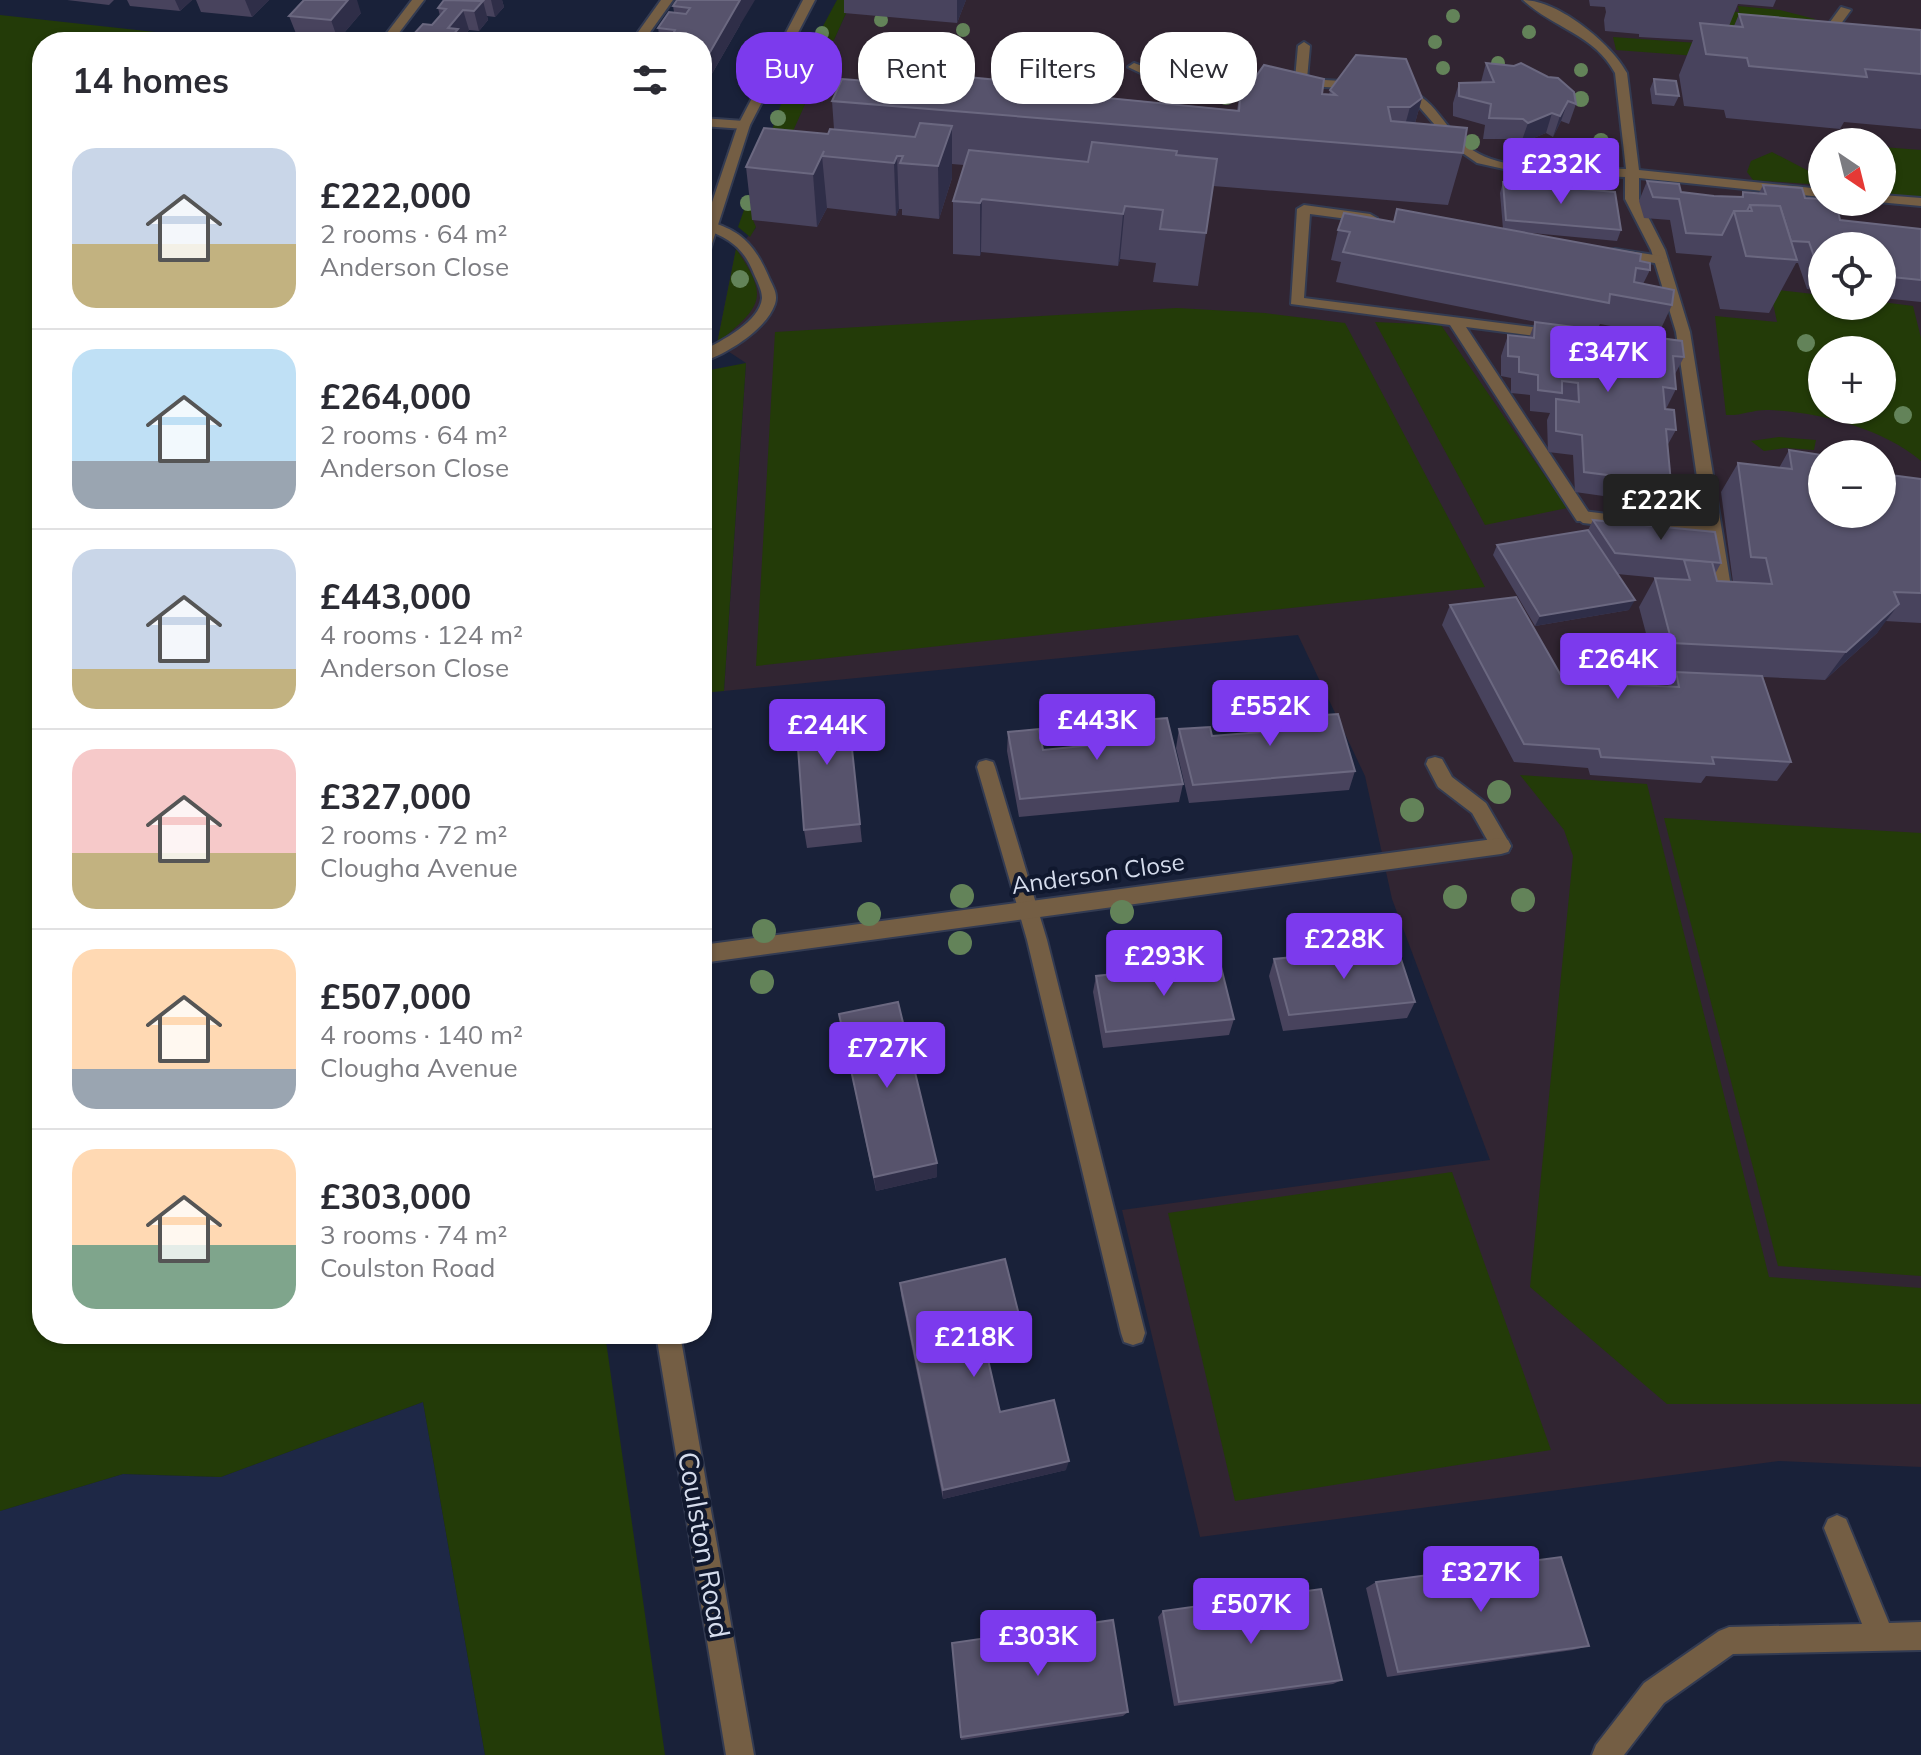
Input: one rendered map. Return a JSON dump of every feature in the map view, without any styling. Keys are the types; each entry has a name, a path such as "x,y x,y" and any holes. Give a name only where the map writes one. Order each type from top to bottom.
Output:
{"street":[{"path":"394,32 418,0"},
{"path":"644,32 667,0"},
{"path":"712,220 744,125 809,0"},
{"path":"1529,0 1598,41 1615,59 1621,73 1633,173 1630,186 1632,199 1661,260 1721,581"},
{"path":"1813,52 1845,10"},
{"path":"1301,81 1304,46"},
{"path":"1134,67 1151,74 1301,81 1413,93 1424,101 1468,153 1512,167 1633,173 1808,192"},
{"path":"712,123 744,125"},
{"path":"1896,200 1921,202"},
{"path":"1382,220 1304,209 1296,301 1578,337"},
{"path":"712,227 737,237 753,251 770,296 765,312 737,337 712,351"},
{"path":"1599,251 1661,260"},
{"path":"1455,321 1583,517 1713,533"},
{"name":"Anderson Close","path":"712,953 1501,846 1479,808 1445,782 1435,764"},
{"path":"986,767 1028,910 1133,1333"},
{"name":"Coulston Road","path":"670,1344 740,1755"},
{"path":"1837,1528 1881,1637"},
{"path":"1606,1755 1654,1693 1729,1641 1921,1636"}],"shaded area":[{"path":"852,0 1921,0 1921,1467 1779,1461 1200,1537 1122,1210 1490,1160 1392,899 1365,776 1298,635 724,691 746,363 717,344 736,249 756,228 752,220 805,104 842,104 842,32 837,32"},
{"path":"1569,636 1597,643 1631,666 1614,673 1591,669 1571,652"},
{"path":"423,1402 485,1755 0,1755 0,1511 123,1474 221,1477"}],"green space":[{"path":"837,0 852,0 838,32 820,32"},
{"path":"1738,6 1780,10 1815,19 1778,62 1616,50 1613,37 1725,45 1719,11 1739,12"},
{"path":"0,15 155,32 32,32 32,1344 606,1344 665,1755 485,1755 423,1402 221,1477 123,1474 0,1511"},
{"path":"781,104 805,104 753,220 756,227 750,237 738,227"},
{"path":"1896,148 1921,150 1921,199 1896,195"},
{"path":"1772,152 1808,171 1808,184 1753,180 1747,172 1751,161"},
{"path":"736,249 754,280 756,302 743,321 717,344"},
{"path":"1770,289 1808,293 1808,320 1896,320 1896,304 1913,306 1921,338 1921,461 1896,444 1896,440 1849,424 1896,424 1896,336 1808,336 1808,414 1758,410 1726,415 1715,316 1777,322"},
{"path":"1177,308 1265,313 1345,323 1485,587 756,666 775,332"},
{"path":"1375,322 1441,325 1567,508 1485,525"},
{"path":"746,363 724,691 712,692 712,370"},
{"path":"1779,437 1816,440 1808,440 1808,450 1764,451 1751,441"},
{"path":"1520,775 1647,784 1769,1277 1921,1288 1921,1404 1667,1404 1530,1287 1573,856 1564,830"},
{"path":"1664,818 1921,833 1921,1276 1778,1266"},
{"path":"1452,1172 1551,1450 1235,1501 1168,1213"}],"building":[{"path":"304,0 348,0 331,20 289,16"},
{"path":"444,0 483,1 474,11 463,10 448,28 458,29 456,32 416,32 423,24 432,25 446,9 438,8"},
{"path":"677,0 740,0 712,49 712,32 674,32 658,28 669,12 686,14 690,8 673,6"},
{"path":"1739,14 1921,30 1921,74 1865,69 1867,77 1749,66 1747,58 1706,54 1700,23 1743,27"},
{"path":"1356,55 1406,59 1422,98 1410,107 1388,107 1391,121 1467,128 1463,153 868,104 975,104 975,78 991,79 991,104 1124,104 1124,100 1140,101 1140,104 1239,111 1240,104 1257,104 1257,75 1264,65 1324,79 1322,94 1336,95 1330,90"},
{"path":"1486,63 1514,66 1521,63 1548,77 1558,78 1574,92 1576,104 1568,101 1560,116 1552,113 1528,123 1523,119 1489,118 1491,104 1459,96 1459,83 1494,82"},
{"path":"842,79 858,80 858,103 842,102"},
{"path":"1654,79 1676,81 1679,96 1656,94"},
{"path":"920,123 952,126 938,166 900,163 903,156 897,156 894,163 822,156 824,151 813,174 746,167 764,128 828,134 830,129 915,137"},
{"path":"1092,142 1177,151 1176,155 1217,159 1206,233 1160,229 1163,210 1125,206 1123,214 982,199 980,203 953,201 969,150 1088,162"},
{"path":"1647,181 1679,184 1681,192 1714,196 1743,197 1743,192 1766,194 1763,185 1802,188 1805,198 1808,198 1808,216 1839,216 1840,220 1921,229 1921,280 1896,277 1896,232 1808,232 1808,242 1791,241 1780,206 1750,205 1747,211 1734,211 1722,235 1686,233 1679,199 1653,197"},
{"path":"1503,182 1615,192 1621,230 1506,220"},
{"path":"1750,205 1780,206 1797,260 1746,256 1734,211 1752,211"},
{"path":"1397,209 1641,254 1640,261 1650,263 1650,270 1636,268 1634,282 1674,290 1672,305 1610,294 1609,303 1343,252 1350,232 1338,230 1344,213 1394,222"},
{"path":"1535,322 1682,341 1684,357 1673,356 1676,389 1663,387 1665,409 1674,410 1676,430 1666,429 1671,483 1584,472 1582,435 1556,431 1556,399 1579,402 1578,383 1562,381 1562,393 1538,390 1538,375 1519,372 1519,357 1508,356 1508,335 1534,338"},
{"path":"1789,450 1808,453 1808,528 1896,528 1896,476 1921,479 1921,593 1894,592 1899,604 1846,652 1672,643 1655,578 1690,580 1684,560 1712,562 1717,581 1772,584 1766,558 1751,557 1738,463 1792,469"},
{"path":"1593,520 1715,532 1721,563 1615,553"},
{"path":"1588,530 1635,600 1540,616 1497,545"},
{"path":"1516,597 1563,679 1679,687 1676,672 1762,676 1791,762 1712,757 1714,764 1601,757 1599,749 1524,744 1450,605"},
{"path":"1303,700 1308,716 1338,714 1355,771 1193,785 1179,729 1210,727 1212,736 1261,732 1258,717 1276,715 1272,702"},
{"path":"847,702 860,824 804,830 795,707"},
{"path":"1167,718 1183,784 1020,799 1008,732 1039,729 1043,750 1122,743 1118,722"},
{"path":"1397,947 1415,1002 1289,1015 1274,959"},
{"path":"1220,963 1234,1019 1106,1032 1096,976"},
{"path":"898,1002 937,1163 874,1177 839,1014"},
{"path":"1005,1259 1020,1319 981,1329 1000,1412 1054,1400 1069,1461 943,1490 900,1283"},
{"path":"1561,1557 1589,1646 1398,1672 1376,1582"},
{"path":"1321,1589 1342,1680 1179,1702 1163,1611"},
{"path":"1113,1620 1128,1712 961,1737 952,1643"}]}
